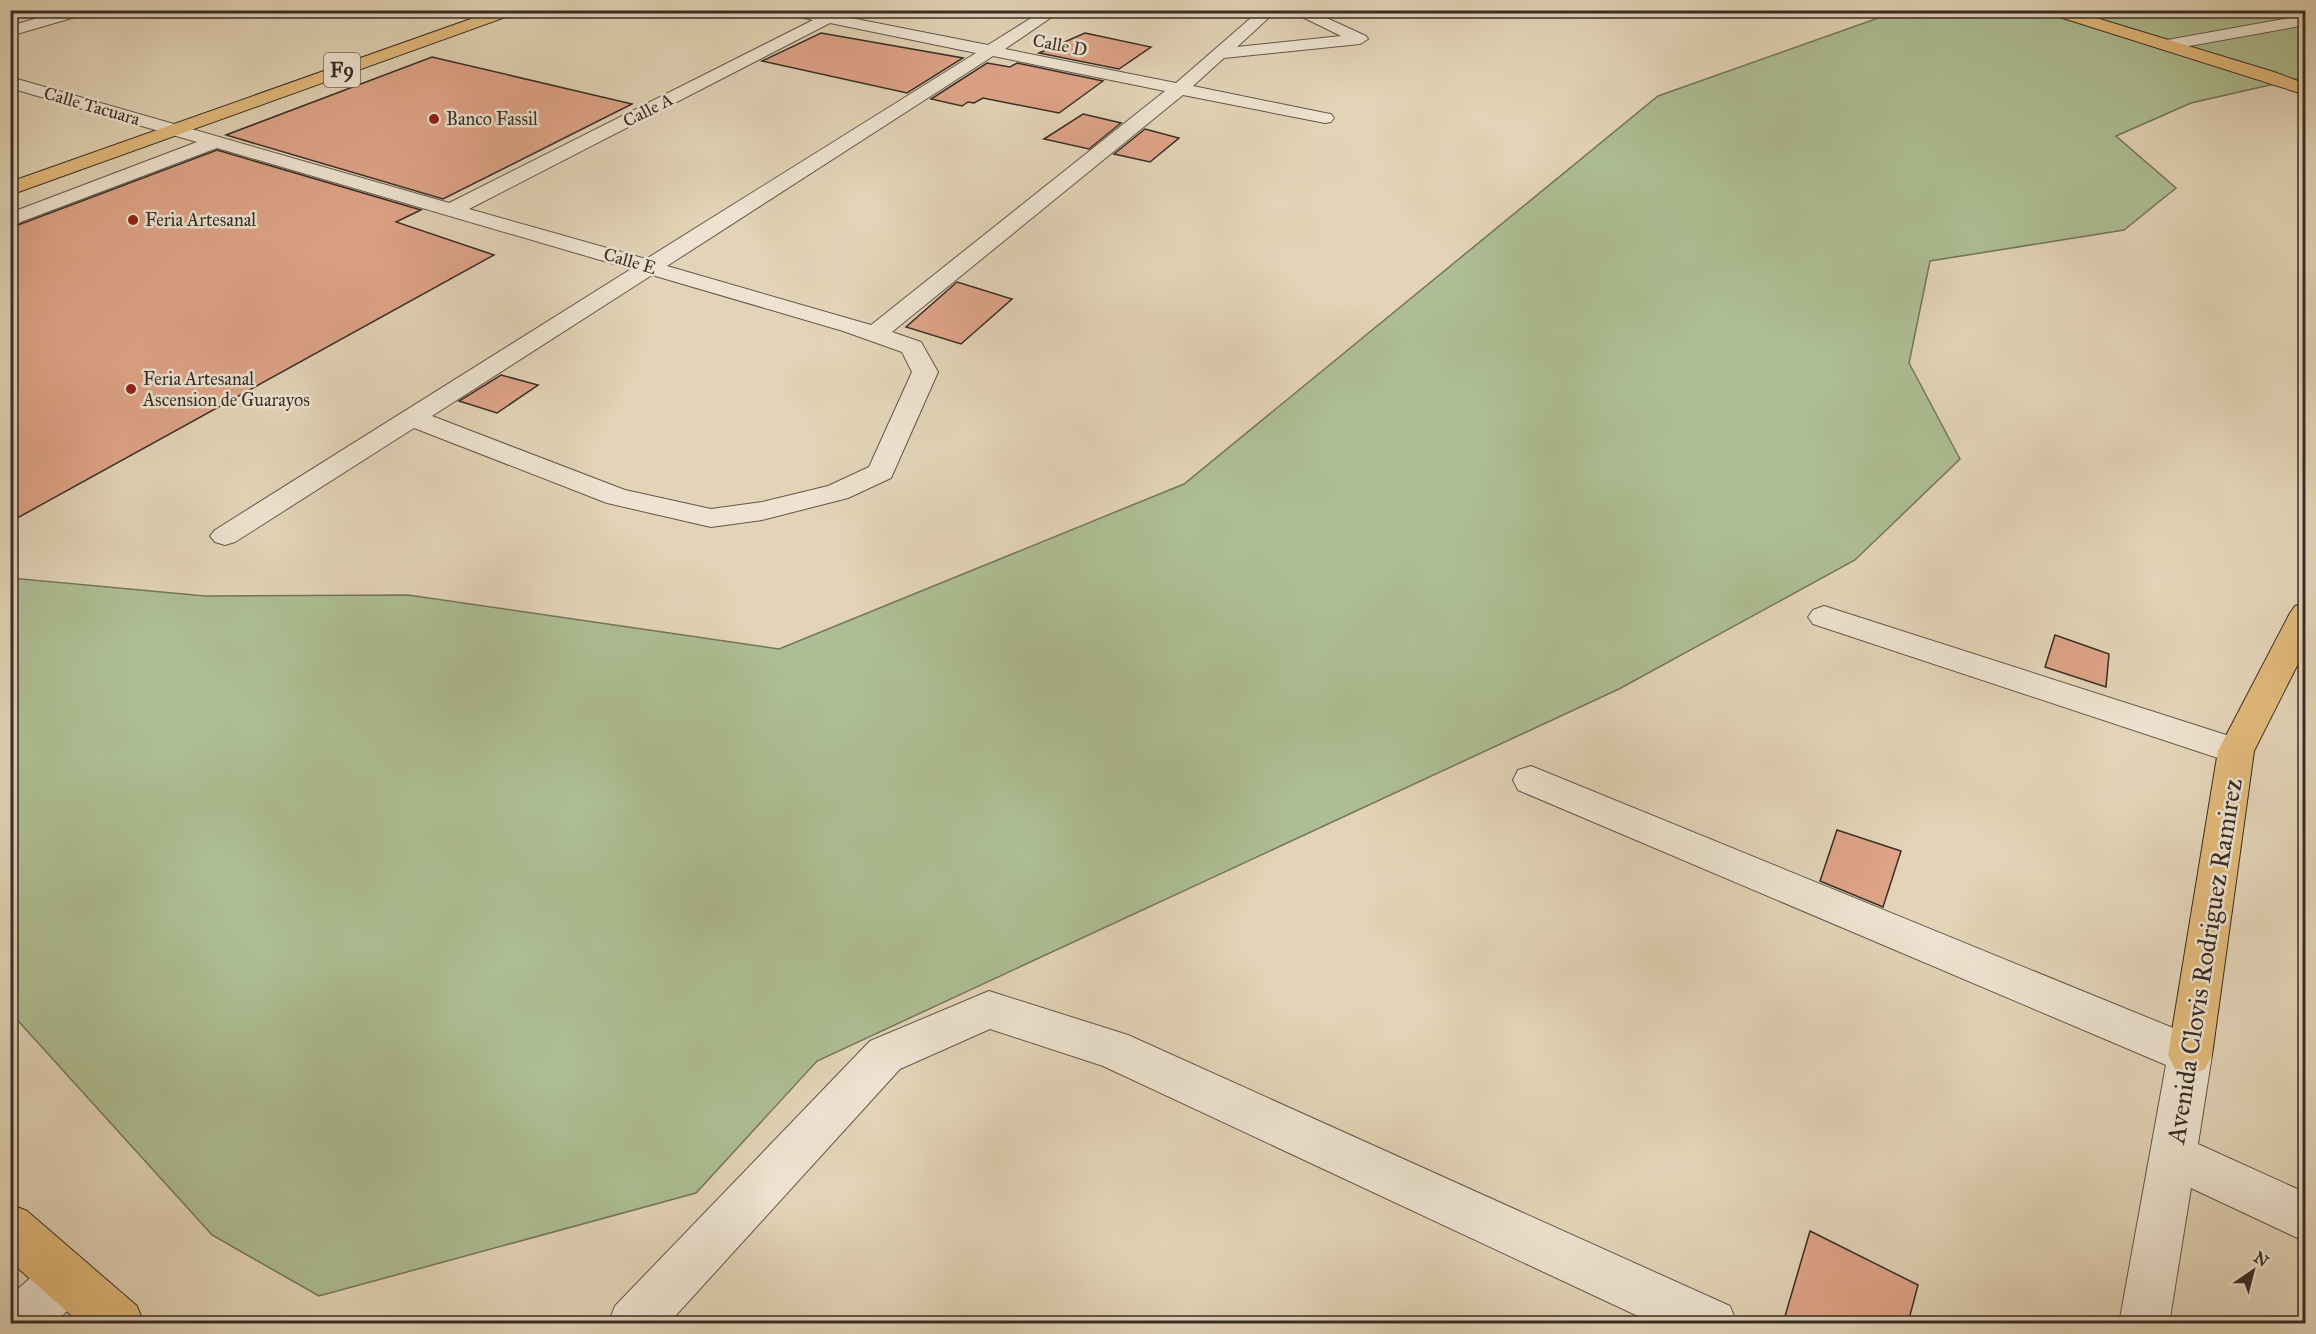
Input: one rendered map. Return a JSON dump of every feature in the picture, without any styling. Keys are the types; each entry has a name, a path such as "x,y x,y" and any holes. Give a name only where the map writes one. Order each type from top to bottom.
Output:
{"main road":[{"name":"F9","path":"10,189 512,10"},
{"path":"2052,10 2306,90"},
{"name":"Avenida Clovis Rodriguez Ramirez","path":"2190,1055 2236,750 2304,624"},
{"path":"10,1228 65,1279 118,1323"}],"street":[{"path":"10,31 84,10"},
{"name":"Calle D","path":"788,10 835,14 989,51 1325,118"},
{"path":"225,536 1055,10"},
{"path":"875,334 1180,88 1270,10"},
{"path":"1219,54 1360,39 1295,10"},
{"name":"Calle A","path":"453,209 835,14"},
{"path":"2167,45 2306,20"},
{"name":"Calle Tacuara","path":"10,82 214,142"},
{"path":"10,220 214,142"},
{"name":"Calle E","path":"214,142 650,266 875,334 912,347 925,372 881,472 838,492 762,511 711,518 616,497 412,418"},
{"path":"1824,617 2236,750"},
{"path":"1531,780 2190,1055"},
{"path":"633,1323 885,1054 989,1010 1113,1049 1712,1323"},
{"name":"Avenida Clovis Rodriguez Ramirez","path":"2144,1323 2190,1055"},
{"path":"2174,1157 2306,1218"},
{"path":"17,1323 65,1279"}],"green space":[{"path":"1898,11 2305,11 2305,77 2191,103 2116,136 2176,188 2124,230 1930,261 1909,363 1960,459 1855,560 1619,689 817,1061 696,1193 319,1296 212,1235 11,1013 11,578 205,596 408,595 779,649 1184,484 1658,96"}],"building":[{"path":"821,33 963,58 907,93 762,61"},
{"path":"1085,33 1151,47 1119,69 1039,53"},
{"name":"Banco Fassil","path":"432,57 632,104 443,199 226,135"},
{"path":"987,63 1010,67 1017,63 1103,81 1059,113 983,98 962,106 931,99"},
{"path":"1083,114 1121,123 1089,149 1044,139"},
{"path":"1145,129 1179,138 1150,162 1114,154"},
{"name":"Feria Artesanal Ascension de Guarayos","path":"217,150 421,210 396,222 494,255 10,522 10,228"},
{"path":"957,282 1012,299 961,344 906,327"},
{"path":"501,375 538,385 497,413 459,401"},
{"path":"2055,635 2109,654 2106,687 2045,667"},
{"path":"1837,830 1901,851 1883,907 1820,881"},
{"path":"1810,1231 1918,1285 1908,1323 1783,1323"}],"place":[{"name":"Banco Fassil","path":"434,119"},
{"name":"Feria Artesanal","path":"133,220"},
{"name":"Feria Artesanal Ascension de Guarayos","path":"131,389"}]}
